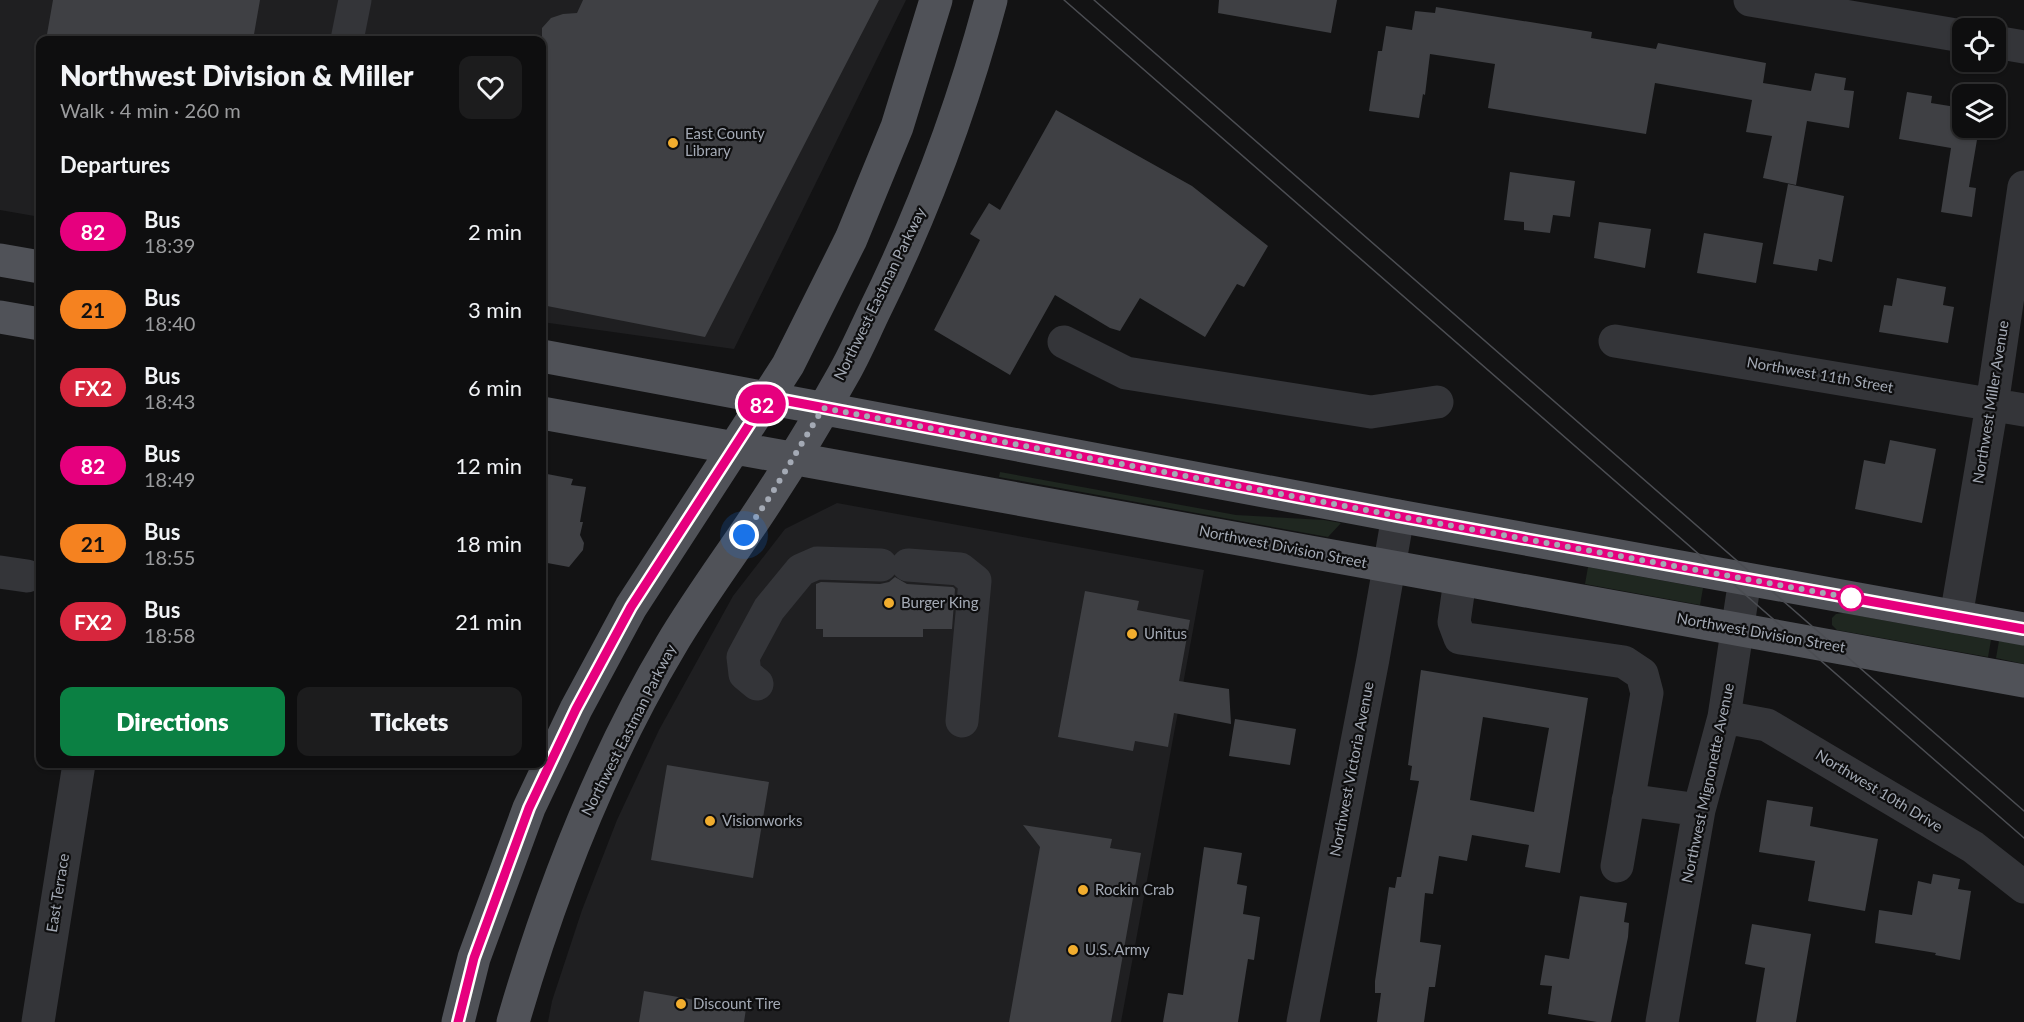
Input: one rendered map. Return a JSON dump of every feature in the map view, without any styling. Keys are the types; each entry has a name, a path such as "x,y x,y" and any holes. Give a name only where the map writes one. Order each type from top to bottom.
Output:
{"main road":[{"path":"458,1022 474,958 529,808 572,719 631,607 790,360 855,230 897,128 936,0"},
{"name":"Northwest Eastman Parkway","path":"513,1022 546,915 574,840 627,726 670,646 767,501 823,408 859,344 898,262 949,139 991,0"},
{"path":"0,260 36,266"},
{"path":"0,317 36,323"},
{"path":"546,357 1398,516 2024,628"},
{"name":"Northwest Division Street","path":"546,414 2024,681"}],"street":[{"path":"348,36 355,0"},
{"path":"1750,0 1952,34"},
{"path":"2006,44 2024,47"},
{"name":"Northwest Miller Avenue","path":"1956,617 1992,405 2024,187"},
{"name":"Northwest 11th Street","path":"1615,341 2024,410"},
{"path":"1064,342 1126,373 1149,377 1371,412 1437,402"},
{"name":"Northwest Victoria Avenue","path":"1303,1022 1398,516"},
{"path":"757,684 744,674 743,657 769,609 801,570 817,563 960,569 975,581 962,721"},
{"name":"Northwest Mignonette Avenue","path":"1662,1022 1699,810 1724,717 1745,579"},
{"path":"1460,580 1454,622 1460,638 1624,663 1642,674 1647,693 1617,866"},
{"name":"Northwest 10th Drive","path":"1724,717 1767,725 1973,847 2024,887"},
{"name":"East Terrace","path":"38,1022 78,768"},
{"path":"1628,800 1699,810"}],"shaded area":[{"name":"East County Library","path":"0,0 906,0 734,349 546,323 546,36 36,36 36,216 0,210"},
{"path":"1000,472 1236,515 1341,523 1328,537 999,477"},
{"path":"837,503 1204,570 1121,1022 548,1022 552,1001 582,910 617,820 659,730 733,596 785,529"},
{"path":"1588,567 1703,588 1700,605 1585,584"},
{"path":"1844,613 1991,640 1988,657 1837,630 1832,625 1832,618 1836,614"},
{"path":"1999,641 2024,645 2024,664 1996,658"}],"building":[{"path":"53,0 260,0 254,36 47,36"},
{"name":"East County Library","path":"583,0 879,0 705,337 546,306 546,36 542,36 542,28 551,18 577,13"},
{"path":"1219,0 1337,0 1331,33 1218,13"},
{"path":"1436,7 1592,32 1591,38 1656,49 1658,43 1766,63 1763,83 1811,91 1815,73 1846,78 1844,90 1854,91 1849,128 1807,121 1796,185 1763,178 1772,136 1746,132 1752,100 1655,83 1646,134 1488,108 1495,64 1430,54 1425,95 1423,94 1419,118 1369,111 1378,51 1382,51 1386,26 1412,30 1415,11 1435,13"},
{"path":"1907,92 1932,96 1931,103 1952,106 1952,138 1977,138 1969,187 1976,188 1972,217 1941,212 1951,148 1899,139"},
{"path":"1056,110 1192,186 1268,246 1244,287 1237,284 1205,337 1140,298 1120,331 1110,328 1055,295 1010,375 934,330 980,240 970,234 989,203 1000,210"},
{"path":"1510,172 1575,181 1570,217 1553,215 1550,233 1524,230 1524,222 1504,220"},
{"path":"1788,184 1844,196 1832,262 1819,259 1817,271 1773,264"},
{"path":"1599,222 1651,229 1645,268 1594,258"},
{"path":"1704,233 1763,243 1756,283 1697,273"},
{"path":"1897,278 1946,287 1943,305 1954,307 1948,343 1879,332 1884,305 1892,306"},
{"path":"1890,440 1936,449 1922,523 1855,509 1864,460 1885,464"},
{"path":"546,474 573,479 571,485 586,487 580,522 583,522 580,535 584,543 583,550 569,567 546,563"},
{"name":"Burger King","path":"895,577 907,584 953,587 955,589 952,629 923,629 923,637 823,637 823,629 816,629 816,584 821,582 880,584 889,582"},
{"path":"1085,591 1139,601 1137,610 1190,620 1179,681 1229,689 1231,724 1174,713 1168,747 1135,741 1133,751 1058,737"},
{"path":"1421,670 1588,698 1560,873 1525,867 1529,845 1472,835 1467,861 1439,856 1433,894 1425,893 1420,942 1441,945 1435,987 1429,987 1424,1022 1377,1022 1381,993 1375,993 1375,981 1389,887 1395,888 1397,877 1401,877 1419,781 1410,780 1412,766 1408,765","holes":["1483,717 1549,728 1534,812 1470,800"]},
{"path":"1235,719 1296,729 1290,765 1229,756"},
{"name":"Visionworks","path":"667,765 769,782 753,878 651,860"},
{"path":"1767,800 1813,807 1810,826 1878,839 1865,911 1808,901 1815,861 1759,852"},
{"path":"1023,825 1112,839 1110,848 1141,853 1111,1022 1009,1022 1040,847"},
{"path":"1204,847 1242,853 1237,884 1247,886 1243,914 1260,917 1254,960 1248,959 1238,1022 1163,1022 1168,993 1183,995"},
{"path":"1933,874 1960,879 1958,889 1971,891 1960,960 1935,955 1936,953 1875,943 1879,910 1912,915 1918,881 1931,884"},
{"path":"1580,896 1627,903 1624,922 1629,923 1628,937 1611,1022 1548,1014 1552,986 1540,985 1545,955 1569,959"},
{"path":"1752,924 1811,934 1796,1022 1756,1022 1765,968 1745,964"},
{"name":"Discount Tire","path":"644,991 746,1009 744,1022 639,1022"}],"tram line":[{"path":"1064,0 2024,838"},
{"path":"1094,0 2024,811"}],"bus line":[{"name":"82","path":"458,1022 474,958 529,808 576,709 631,607 767,397 1398,516 2024,629"}],"place":[{"name":"East County Library","path":"673,143"},
{"name":"Burger King","path":"889,603"},
{"name":"Unitus","path":"1132,634"},
{"name":"Visionworks","path":"710,821"},
{"name":"Rockin Crab","path":"1083,890"},
{"name":"U.S. Army","path":"1073,950"},
{"name":"Discount Tire","path":"681,1004"}],"route":[{"path":"744,535 823,408 1851,598"}]}
